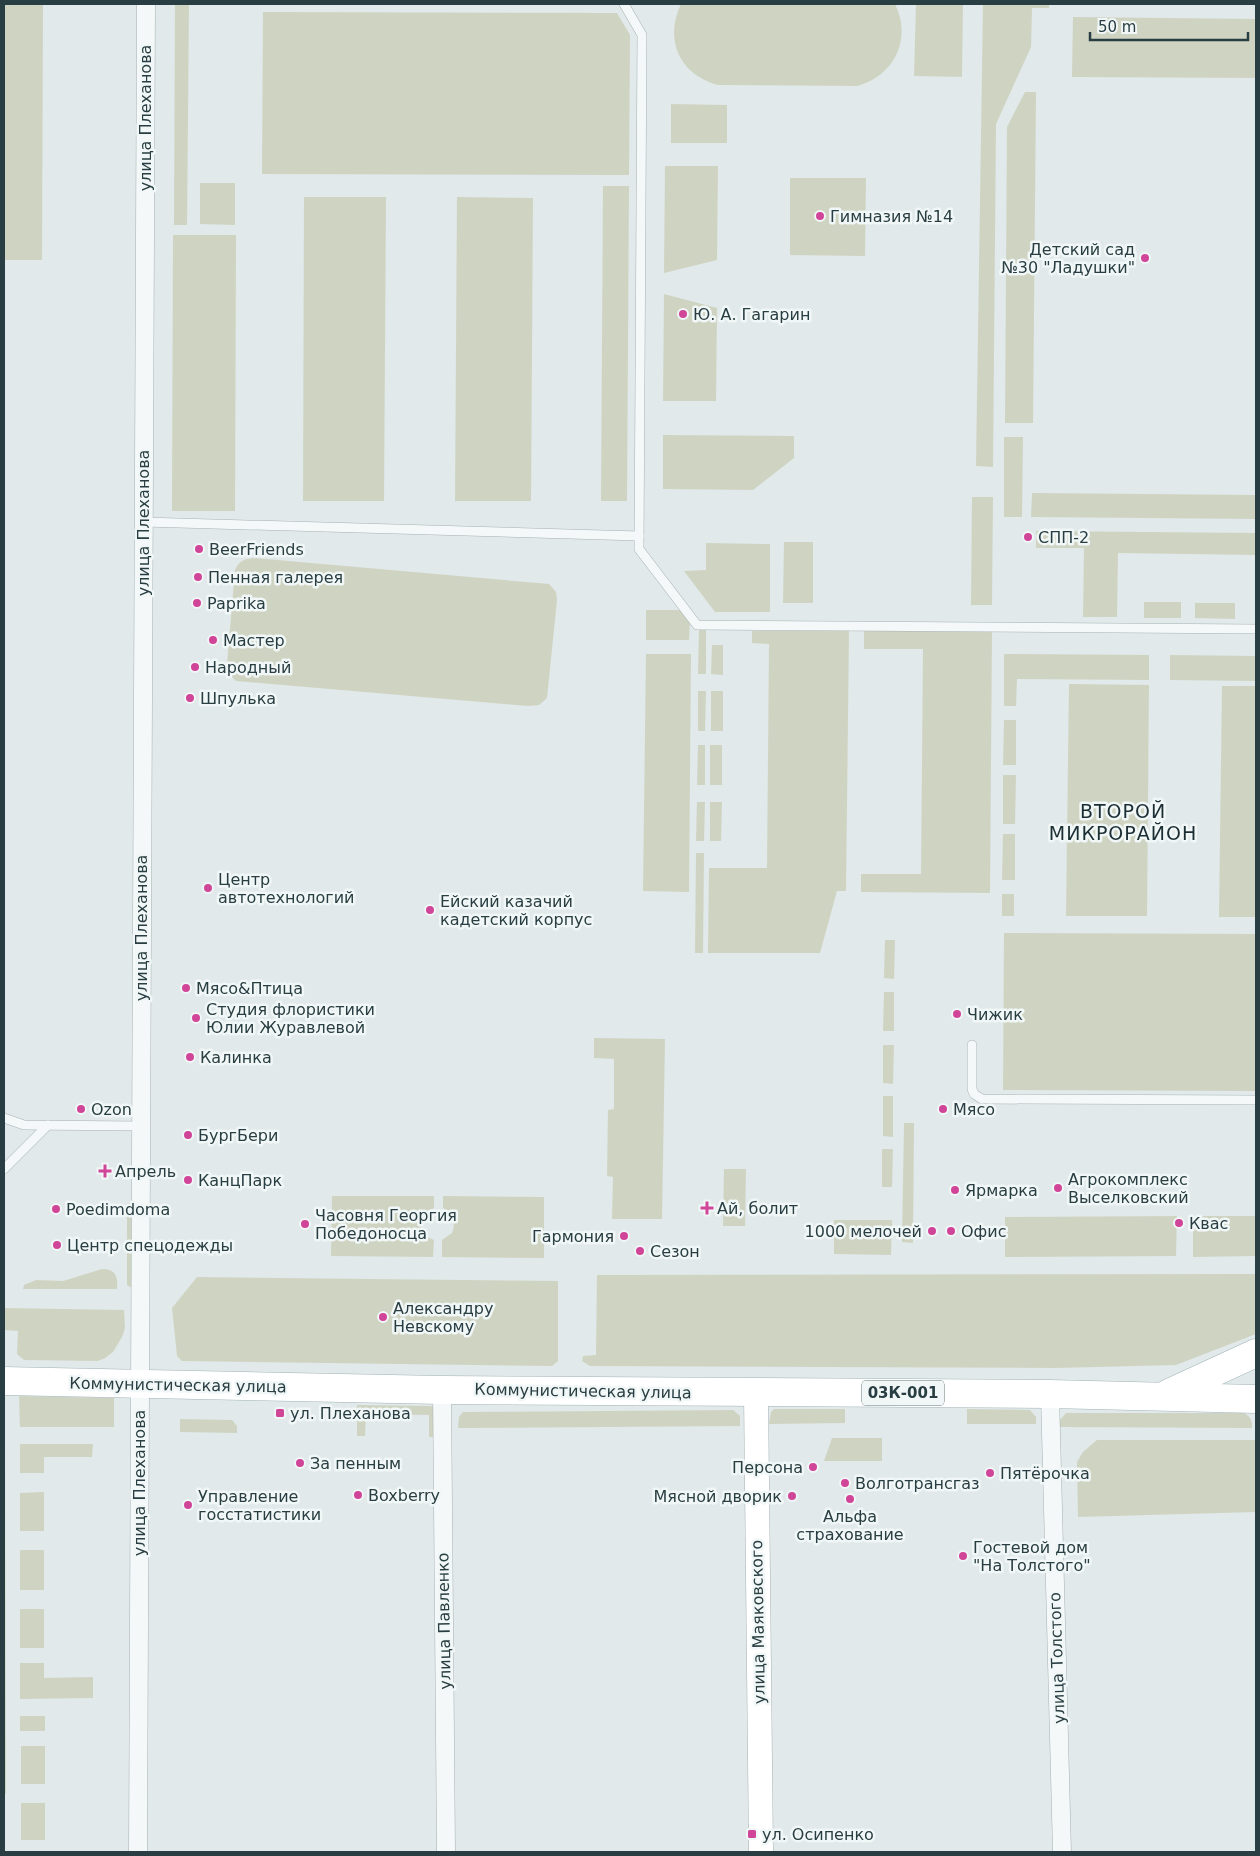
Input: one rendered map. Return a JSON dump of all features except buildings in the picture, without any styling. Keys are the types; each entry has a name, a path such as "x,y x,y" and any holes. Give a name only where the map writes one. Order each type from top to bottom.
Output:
{"main road":[{"name":"Коммунистическая улица","path":"1162,1396 1256,1353"},
{"name":"Коммунистическая улица","path":"4,1381 442,1390 1050,1394 1256,1399"}],"street":[{"name":"улица Плеханова","path":"138,1852 146,4"},
{"name":"улица Павленко","path":"442,1390 446,1852"},
{"name":"улица Маяковского","path":"756,1393 761,1852"},
{"name":"улица Толстого","path":"1050,1394 1062,1852"}],"lane":[{"path":"624,4 642,35 639,549 697,625 1256,629"},
{"path":"144,522 639,536"},
{"path":"972,1045 972,1089 974,1094 982,1099 1256,1100"},
{"path":"4,1118 24,1125 140,1126"},
{"path":"4,1169 48,1125"}],"green space":[{"path":"4,4 43,4 42,260 4,260"},
{"path":"175,4 189,4 187,225 174,225"},
{"path":"681,4 895,4 902,30 897,54 890,65 870,81 857,86 718,85 693,73 679,54 674,30"},
{"path":"916,4 963,4 962,77 914,76"},
{"path":"983,4 1049,4 1049,8 1032,8 1031,47 996,124 993,467 976,466"},
{"path":"263,12 617,13 630,35 629,175 262,174"},
{"path":"1073,17 1256,19 1256,78 1072,77"},
{"path":"1025,92 1036,92 1033,423 1005,423 1007,127"},
{"path":"671,104 727,105 727,143 671,143"},
{"path":"665,166 718,166 717,260 664,273"},
{"path":"790,178 866,178 865,256 790,255"},
{"path":"200,183 235,183 235,225 200,224"},
{"path":"603,186 629,186 627,501 601,501"},
{"path":"304,197 386,197 384,501 303,501"},
{"path":"457,197 533,198 531,501 455,501"},
{"path":"173,235 236,235 235,511 172,511"},
{"path":"664,294 717,308 716,401 663,401"},
{"path":"663,435 794,436 794,458 753,490 663,489"},
{"path":"1004,437 1023,437 1022,517 1004,517"},
{"path":"1032,493 1256,495 1256,519 1031,517"},
{"path":"972,497 993,497 992,605 971,605"},
{"path":"1036,531 1256,533 1256,555 1118,553 1117,617 1083,617 1084,548 1036,548"},
{"path":"784,542 813,542 813,603 783,603"},
{"path":"706,543 770,544 770,612 715,612 684,571 706,570"},
{"path":"254,558 549,584 556,592 557,600 547,698 539,705 528,706 236,681 229,674 227,664 235,570 242,561"},
{"path":"1144,602 1181,602 1181,618 1144,618"},
{"path":"1195,603 1235,603 1235,619 1195,618"},
{"path":"646,610 681,610 690,621 689,640 646,640"},
{"path":"699,630 706,630 706,674 698,674"},
{"path":"864,630 992,631 990,893 861,892 861,874 921,874 923,649 864,649"},
{"path":"752,631 849,631 846,891 837,891 820,953 708,953 709,868 767,868 769,644 752,643"},
{"path":"712,645 723,645 723,675 711,674"},
{"path":"646,654 691,654 689,892 643,891"},
{"path":"1004,654 1149,655 1149,680 1017,679 1016,706 1004,706"},
{"path":"1170,655 1256,656 1256,681 1170,680"},
{"path":"1069,684 1149,685 1147,916 1066,916"},
{"path":"1222,686 1256,686 1256,917 1219,917"},
{"path":"698,691 706,691 705,731 698,731"},
{"path":"711,691 723,691 723,731 711,731"},
{"path":"1004,720 1016,720 1016,765 1003,765"},
{"path":"698,745 705,745 705,785 697,785"},
{"path":"710,745 722,745 722,785 710,785"},
{"path":"1003,775 1016,775 1015,824 1003,824"},
{"path":"697,802 705,802 704,841 696,841"},
{"path":"710,802 722,802 721,841 710,841"},
{"path":"1003,834 1015,834 1015,880 1002,880"},
{"path":"696,853 704,853 703,953 695,953"},
{"path":"1002,894 1014,894 1014,916 1002,916"},
{"path":"1004,933 1256,934 1256,1091 1003,1090"},
{"path":"885,940 895,940 894,979 884,978"},
{"path":"884,992 894,992 894,1031 883,1031"},
{"path":"594,1038 665,1039 662,1219 612,1219 613,1177 607,1176 608,1110 614,1109 614,1059 594,1058"},
{"path":"883,1045 894,1045 893,1084 883,1083"},
{"path":"883,1096 893,1096 893,1137 883,1136"},
{"path":"904,1123 914,1123 913,1243 902,1242"},
{"path":"882,1149 893,1149 892,1187 882,1187"},
{"path":"724,1169 746,1169 745,1226 723,1226"},
{"path":"332,1196 434,1196 434,1208 424,1213 420,1223 425,1236 434,1240 433,1257 331,1256"},
{"path":"443,1196 544,1197 544,1258 442,1257 442,1240 452,1233 454,1226 451,1215 443,1208"},
{"path":"135,1199 135,1290 127,1285 127,1204"},
{"path":"1177,1216 1176,1256 1005,1257 1005,1217"},
{"path":"1193,1216 1256,1216 1256,1256 1193,1257"},
{"path":"834,1220 892,1220 891,1255 834,1254"},
{"path":"102,1269 110,1270 115,1274 117,1289 23,1289 24,1285 36,1280 63,1281"},
{"path":"1256,1274 1256,1334 1176,1365 1056,1368 590,1366 582,1361 583,1356 596,1355 597,1275"},
{"path":"197,1277 558,1281 558,1361 552,1366 182,1361 177,1356 172,1308"},
{"path":"4,1308 124,1310 125,1328 113,1352 98,1361 24,1360 17,1354 18,1331 4,1330"},
{"path":"19,1396 114,1398 114,1427 20,1427"},
{"path":"357,1405 432,1406 435,1408 436,1437 429,1437 429,1415 366,1414 365,1436 357,1436"},
{"path":"774,1409 845,1409 845,1423 769,1424 771,1412"},
{"path":"967,1409 1030,1410 1036,1417 1036,1424 967,1424"},
{"path":"733,1410 740,1416 740,1426 458,1428 459,1417 463,1412"},
{"path":"1066,1413 1244,1413 1251,1419 1252,1428 1060,1427 1060,1420"},
{"path":"180,1419 232,1420 237,1426 237,1433 180,1432"},
{"path":"832,1438 882,1438 882,1461 824,1461"},
{"path":"1097,1440 1256,1440 1256,1512 1078,1517 1077,1462 1083,1452"},
{"path":"5,1444 6,1794 4,1794"},
{"path":"20,1444 93,1444 92,1457 44,1457 44,1473 20,1473"},
{"path":"44,1492 44,1531 20,1531 20,1493"},
{"path":"20,1550 44,1550 44,1590 20,1590"},
{"path":"20,1609 44,1609 44,1648 20,1648"},
{"path":"20,1663 44,1663 44,1678 93,1677 93,1698 20,1699"},
{"path":"20,1716 45,1716 45,1731 20,1731"},
{"path":"21,1746 45,1746 45,1784 21,1784"},
{"path":"21,1803 45,1803 45,1840 21,1840"}],"place":[{"name":"Гимназия №14","path":"820,216"},
{"name":"Детский сад №30 \"Ладушки\"","path":"1145,258"},
{"name":"Ю. А. Гагарин","path":"683,314"},
{"name":"СПП-2","path":"1028,537"},
{"name":"BeerFriends","path":"199,549"},
{"name":"Пенная галерея","path":"198,577"},
{"name":"Paprika","path":"197,603"},
{"name":"Мастер","path":"213,640"},
{"name":"Народный","path":"195,667"},
{"name":"Шпулька","path":"190,698"},
{"name":"Центр автотехнологий","path":"208,888"},
{"name":"Ейский казачий кадетский корпус","path":"430,910"},
{"name":"Мясо&Птица","path":"186,988"},
{"name":"Чижик","path":"957,1014"},
{"name":"Студия флористики Юлии Журавлевой","path":"196,1018"},
{"name":"Калинка","path":"190,1057"},
{"name":"Ozon","path":"81,1109"},
{"name":"Мясо","path":"943,1109"},
{"name":"БургБери","path":"188,1135"},
{"name":"Апрель","path":"105,1171"},
{"name":"КанцПарк","path":"188,1180"},
{"name":"Агрокомплекс Выселковский","path":"1058,1188"},
{"name":"Ярмарка","path":"955,1190"},
{"name":"Ай, болит","path":"707,1208"},
{"name":"Poedimdoma","path":"56,1209"},
{"name":"Квас","path":"1179,1223"},
{"name":"Часовня Георгия Победоносца","path":"305,1224"},
{"name":"1000 мелочей","path":"932,1231"},
{"name":"Офис","path":"951,1231"},
{"name":"Гармония","path":"624,1236"},
{"name":"Центр спецодежды","path":"57,1245"},
{"name":"Сезон","path":"640,1251"},
{"name":"Александру Невскому","path":"383,1317"},
{"name":"ул. Плеханова","path":"280,1413"},
{"name":"За пенным","path":"300,1463"},
{"name":"Персона","path":"813,1467"},
{"name":"Пятёрочка","path":"990,1473"},
{"name":"Волготрансгаз","path":"845,1483"},
{"name":"Boxberry","path":"358,1495"},
{"name":"Мясной дворик","path":"792,1496"},
{"name":"Альфа страхование","path":"850,1499"},
{"name":"Управление госстатистики","path":"188,1505"},
{"name":"Гостевой дом \"На Толстого\"","path":"963,1556"},
{"name":"ул. Осипенко","path":"752,1834"}],"district":[{"name":"ВТОРОЙ МИКРОРАЙОН","path":"1123,822"}]}
